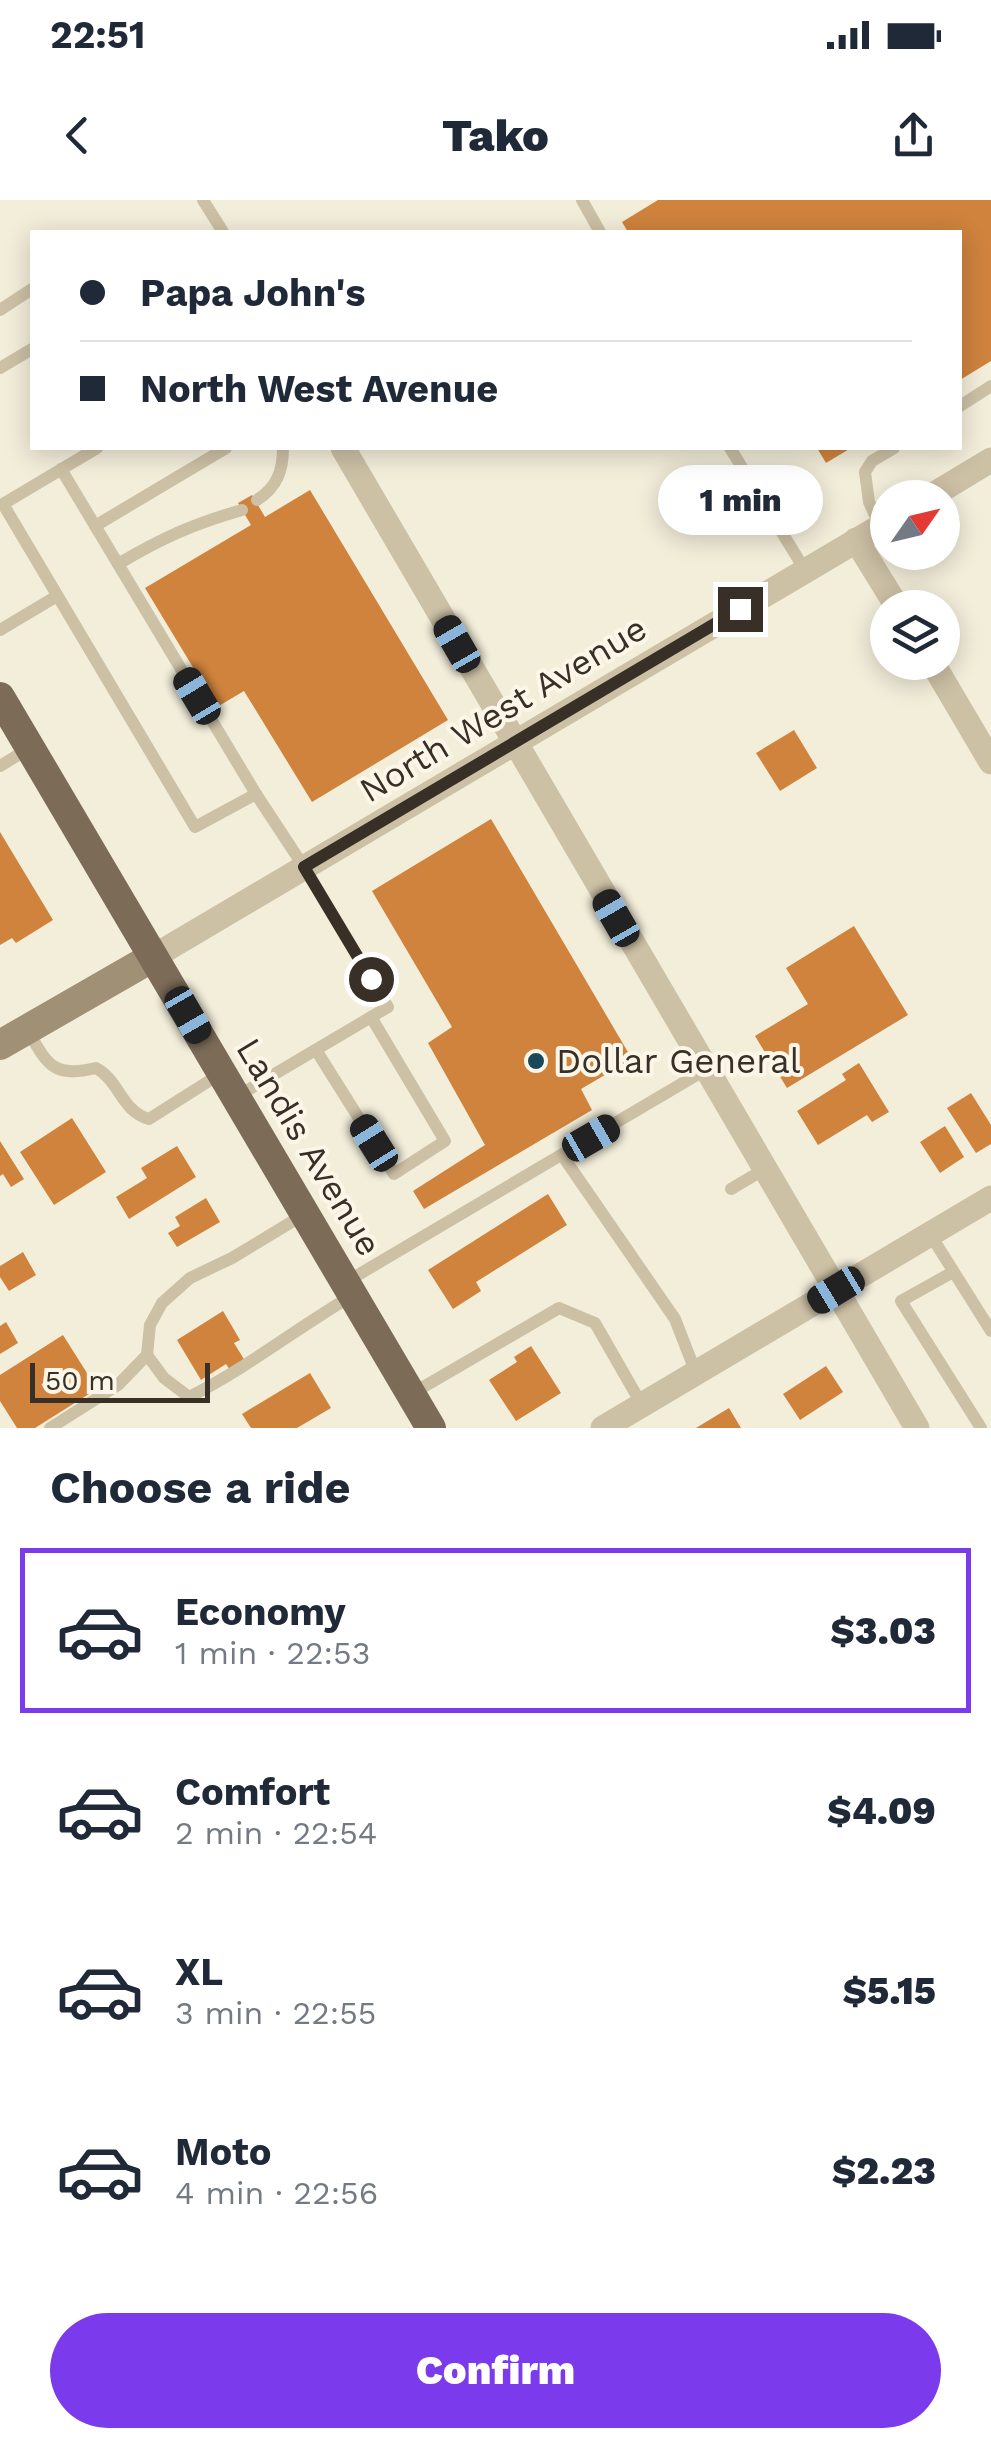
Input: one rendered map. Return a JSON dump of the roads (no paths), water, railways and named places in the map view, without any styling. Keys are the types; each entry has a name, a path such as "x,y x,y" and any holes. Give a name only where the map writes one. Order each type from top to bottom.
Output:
{"main road":[{"name":"Landis Avenue","path":"0,696 432,1428"}],"street":[{"path":"344,450 917,1428"},
{"path":"958,480 991,460"},
{"name":"North West Avenue","path":"153,956 870,532"},
{"path":"856,540 887,590"},
{"path":"943,680 991,762"},
{"path":"0,1045 153,956"},
{"path":"603,1428 991,1198"}],"lane":[{"path":"203,200 222,230"},
{"path":"582,200 599,230"},
{"path":"0,310 30,290"},
{"path":"0,368 30,350"},
{"path":"962,405 991,386"},
{"path":"94,450 3,504 196,826 256,794"},
{"path":"95,526 223,450"},
{"path":"257,500 271,490 283,468 283,450"},
{"path":"731,450 806,570"},
{"path":"870,503 866,472 872,462 891,450"},
{"path":"27,1029 46,1062 72,1074 96,1068 108,1074 130,1111 149,1119 316,1050 388,1007 61,469"},
{"path":"118,564 175,532 242,510"},
{"path":"0,630 58,596"},
{"path":"0,766 30,748"},
{"path":"316,1050 394,1174 445,1142 371,1017"},
{"path":"305,1214 190,1278 162,1303 150,1325 148,1355 164,1378 189,1398 273,1348 349,1288 562,1154 705,1070"},
{"path":"562,1154 675,1319 696,1373"},
{"path":"731,1188 764,1170"},
{"path":"930,1234 991,1331"},
{"path":"953,1272 901,1302 981,1428"},
{"path":"412,1394 559,1308 595,1323 642,1405"},
{"path":"50,1428 118,1385 148,1355"}],"place":[{"name":"Dollar General","path":"536,1061"}]}
